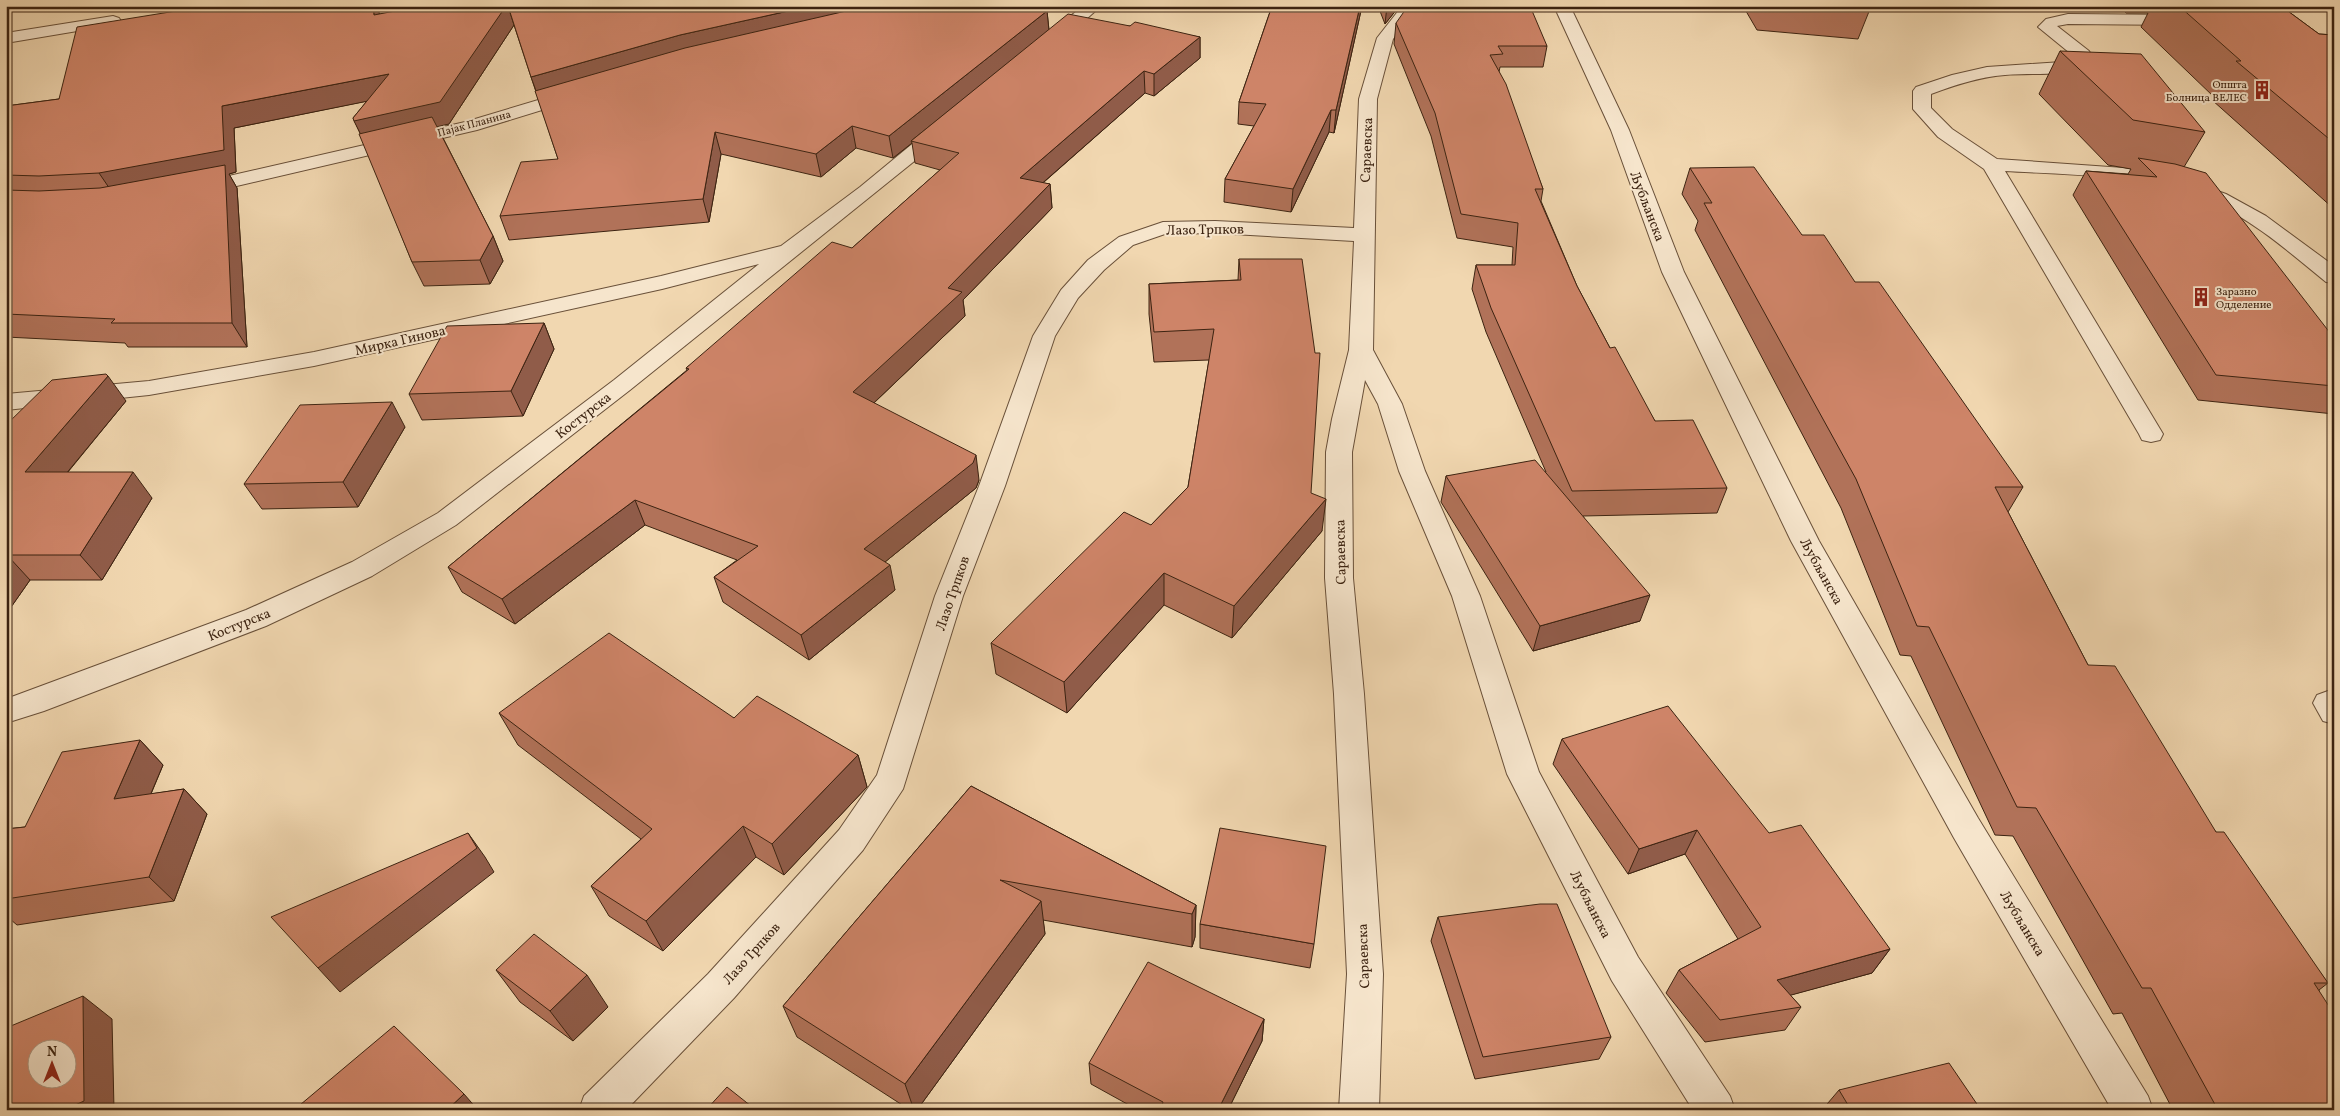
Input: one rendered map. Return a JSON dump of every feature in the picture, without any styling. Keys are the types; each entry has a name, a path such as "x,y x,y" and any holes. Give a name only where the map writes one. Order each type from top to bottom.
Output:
{"street":[{"path":"1034,54 1094,6"},
{"name":"Сараевска","path":"1359,1110 1365,974 1349,694 1339,578 1339,452 1344,419 1361,350 1368,100 1385,38 1407,10 1407,6"},
{"name":"Љубљанска","path":"1562,6 1620,130 1673,272 1805,542 1966,828 2134,1110"},
{"path":"2151,434 1992,165 1945,133 1922,109 1922,90 1952,80 1996,71 2072,70 2087,64 2083,55 2046,27 2052,22 2068,19 2198,15 2158,6"},
{"path":"6,38 131,18"},
{"name":"Пајак Планина","path":"183,192 470,126 588,90"},
{"name":"Костурска","path":"6,712 256,618 362,569 447,520 622,385 959,116"},
{"path":"1992,165 2120,173 2177,184 2218,197 2249,213 2334,277"},
{"name":"Лазо Трпков","path":"598,1110 721,986 851,840 892,780 949,596 992,486 1044,336 1069,295 1096,265 1126,241 1163,228 1216,227 1364,235"},
{"name":"Мирка Гинова","path":"6,402 149,388 314,359 662,282 789,250"},
{"name":"Љубљанска","path":"1361,350 1390,404 1412,471 1466,596 1523,774 1625,969 1716,1110"}],"building":[{"path":"207,6 373,6 374,15 421,6 506,6 440,102 354,121 353,118 389,74 222,106 224,150 99,173 39,176 6,175 6,106 59,99 77,27"},
{"path":"508,6 811,6 680,35 531,77"},
{"path":"868,6 1022,6 1047,11 889,136 852,126 816,154 715,132 703,199 500,216 521,162 558,159 535,91 685,48"},
{"path":"1272,6 1360,6 1336,110 1331,110 1293,189 1225,179 1266,104 1239,102"},
{"path":"1408,6 1530,6 1547,46 1498,46 1503,54 1490,55 1506,84 1543,189 1535,189 1577,286 1610,348 1615,347 1655,421 1693,420 1727,488 1572,491 1491,308 1476,265 1515,265 1518,223 1461,214 1435,113 1396,23"},
{"path":"1832,6 1869,6 1870,9"},
{"path":"2179,6 2281,6 2319,34 2334,35 2334,143 2236,61 2241,61"},
{"path":"1068,14 1130,26 1135,22 1200,37 1154,74 1144,71 1020,178 1050,184 948,288 962,292 853,392 976,455 973,463 864,549 890,565 801,635 714,577 758,546 635,500 502,599 448,567 689,369 686,368 832,242 852,248 959,153 911,141"},
{"path":"2060,51 2141,54 2205,132 2133,120"},
{"path":"432,117 493,236 480,260 412,262 359,134"},
{"name":"Заразно Одделение","path":"2138,158 2175,164 2206,173 2334,338 2334,386 2216,375 2086,171 2157,177"},
{"path":"225,165 232,323 111,323 115,319 6,314 6,190 39,191 100,188"},
{"path":"1754,167 1802,235 1824,235 1855,282 1879,282 2023,487 1995,487 2088,665 2115,666 2216,832 2224,832 2328,983 2314,983 2334,1014 2334,1110 2218,1110 2151,988 2142,988 2036,808 2017,807 1929,627 1917,626 1856,479 1704,203 1712,203 1690,168"},
{"path":"1239,259 1302,259 1315,353 1320,353 1311,493 1326,499 1234,606 1164,573 1064,682 991,643 1124,512 1151,525 1188,487 1214,329 1154,332 1149,284 1241,280"},
{"path":"544,323 511,391 409,394 447,326"},
{"path":"106,374 108,376 25,472 133,472 80,555 6,555 6,425 52,380"},
{"path":"392,402 343,482 244,484 300,405"},
{"path":"1535,460 1650,595 1540,626 1446,476"},
{"path":"609,633 734,718 757,696 858,755 772,844 743,826 646,921 591,886 652,829 499,713"},
{"path":"1668,706 1769,833 1801,825 1890,949 1777,980 1801,1007 1720,1020 1679,970 1761,927 1697,830 1639,849 1562,739"},
{"path":"140,740 114,799 184,789 149,877 6,899 6,829 25,827 62,752"},
{"path":"971,786 1196,905 1192,914 1000,880 1041,901 905,1084 783,1006"},
{"path":"1220,828 1326,846 1314,944 1200,924"},
{"path":"468,833 477,848 318,968 271,917"},
{"path":"1540,904 1557,904 1611,1037 1483,1057 1438,917"},
{"path":"534,934 587,975 550,1011 496,970"},
{"path":"1148,962 1264,1019 1218,1110 1161,1110 1163,1102 1089,1063"},
{"path":"83,996 84,1101 64,1110 6,1110 6,1028"},
{"path":"394,1026 464,1094 447,1110 294,1110"},
{"path":"1949,1063 1981,1110 1851,1110 1839,1090"},
{"path":"727,1087 756,1110 706,1110"}],"place":[{"name":"Општа Болница ВЕЛЕС","path":"2262,90"},
{"name":"Заразно Одделение","path":"2201,297"}]}
